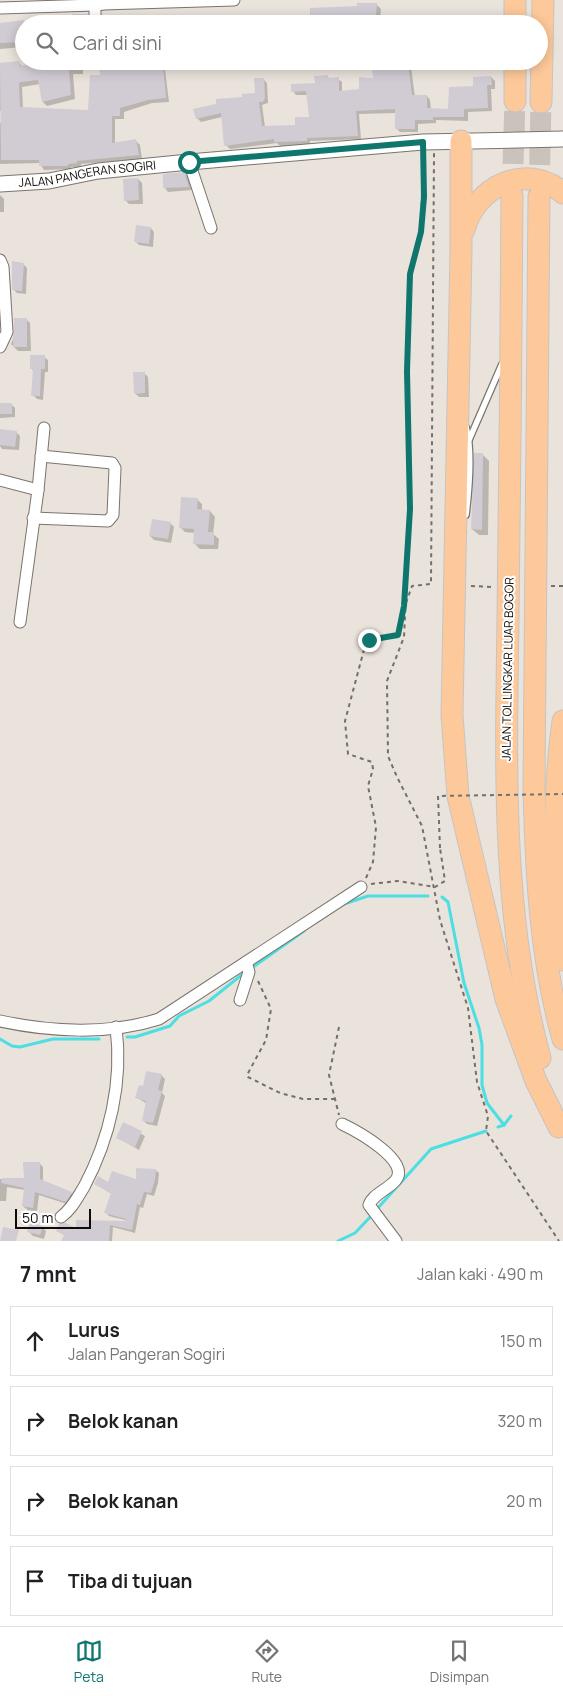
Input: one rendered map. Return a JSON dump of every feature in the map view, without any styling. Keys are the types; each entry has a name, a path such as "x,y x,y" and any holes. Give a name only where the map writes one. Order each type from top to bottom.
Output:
{"highway":[{"path":"515,15 516,0"},
{"path":"543,0 543,15"},
{"path":"515,70 515,101"},
{"path":"542,70 542,102"},
{"path":"461,141 461,250 456,405 452,714 458,796 506,999 536,1081 561,1132"},
{"path":"461,250 464,228 470,212 481,198 495,186 511,180 529,178 545,183 563,193"},
{"name":"JALAN TOL LINGKAR LUAR BOGOR","path":"512,196 506,751 508,852 518,951 534,1034 561,1132"},
{"path":"539,197 535,857 549,981 563,1039"},
{"path":"563,721 557,795 555,862 557,909 563,960"}],"street":[{"path":"0,8 100,3 234,0"},
{"name":"JALAN PANGERAN SOGIRI","path":"0,184 49,181 98,171 189,162 429,142 563,139"},
{"path":"189,162 211,228"},
{"path":"0,260 3,267 7,332 0,347"},
{"path":"20,622 38,490 44,428"},
{"path":"33,518 108,521 113,515 116,468 112,463 41,456"},
{"path":"0,480 38,490"},
{"path":"0,1022 54,1031 144,1024 159,1019 248,967 362,887"},
{"path":"240,1000 248,967"},
{"path":"61,1217 69,1212 76,1201 104,1143 117,1086 118,1046 116,1027"},
{"path":"342,1124 364,1136 395,1161 399,1168 398,1176 394,1182 371,1200 370,1208 396,1241"}],"lane":[{"path":"469,440 511,345"},
{"path":"454,531 465,516 468,496 469,440 467,429 456,405"}],"path":[{"path":"429,142 421,232 410,274 407,371 410,509 404,637 387,681 388,756 396,777 422,826 440,920 468,1008 477,1082 488,1116 486,1131 559,1241"},
{"path":"362,887 373,862 376,827 368,786 373,769 372,762 348,754 345,721 366,642 398,635 404,606 412,586 431,584 429,142"},
{"path":"471,586 495,587"},
{"path":"548,586 563,586"},
{"path":"362,887 378,881 398,881 435,888 445,881 440,848 438,796 563,794"},
{"path":"248,967 258,980 271,1010 266,1040 247,1075 248,1077 280,1093 295,1097 334,1099"},
{"path":"339,1027 329,1075 342,1124"}],"building":[{"path":"357,3 377,3 376,15 310,15 310,8 357,6"},
{"path":"72,14 88,14 88,15"},
{"path":"15,21 15,42 0,43 0,23"},
{"path":"15,61 15,70 69,70 71,95 42,102 38,80 21,82 19,83 20,107 88,110 90,75 100,75 99,70 163,70 166,98 148,100 120,108 120,116 112,116 112,143 136,139 139,155 77,161 77,163 68,164 68,166 39,166 39,160 1,160 0,63"},
{"path":"372,70 409,70 412,95 427,95 427,108 448,109 449,87 473,86 473,77 491,76 492,85 487,85 488,108 464,109 464,117 433,117 433,120 415,120 415,129 395,129 395,109 356,111 358,136 307,138 307,141 274,142 274,139 224,146 221,113 196,119 193,109 216,104 216,99 242,97 242,94 255,93 254,78 264,78 265,98 263,102 259,102 262,126 295,125 295,117 309,117 306,91 291,92 291,84 315,83 314,76 328,75 328,78 339,77 339,91 359,89 359,77 373,78"},
{"path":"184,172 189,187 163,188 163,174"},
{"path":"138,178 139,200 124,201 123,179"},
{"path":"136,225 151,227 149,244 134,242"},
{"path":"12,261 24,263 22,291 12,290"},
{"path":"14,318 27,318 27,347 13,347"},
{"path":"30,355 45,355 45,369 41,369 40,396 31,396 33,369 30,369"},
{"path":"133,372 145,372 145,393 134,394"},
{"path":"0,403 12,403 12,414 0,414"},
{"path":"0,429 17,431 15,447 0,445"},
{"path":"474,453 483,453 482,530 471,529"},
{"path":"181,497 198,498 197,509 210,510 208,532 214,532 214,545 193,544 194,529 179,528"},
{"path":"152,519 171,522 168,539 149,536"},
{"path":"146,1071 162,1074 158,1090 162,1091 153,1123 142,1121 146,1101 135,1098 139,1085 143,1086"},
{"path":"123,1122 142,1131 135,1147 116,1138"},
{"path":"23,1162 40,1162 40,1179 72,1192 66,1202 35,1192 33,1208 22,1206 24,1188 1,1183 2,1178 24,1178"},
{"path":"136,1168 156,1169 151,1193 144,1192 140,1205 137,1204 132,1230 110,1225 109,1241 61,1241 64,1235 56,1231 59,1224 66,1223 76,1228 76,1220 125,1221 126,1219 104,1213 111,1193 94,1184 98,1176 108,1182 112,1171 136,1179"},
{"path":"30,1223 43,1226 40,1235 27,1232"},
{"path":"3,1227 19,1230 16,1241 0,1241"}],"waterway":[{"path":"344,904 368,896 428,896"},
{"path":"442,897 448,902 464,983 479,1028 482,1045 482,1085 487,1103 504,1125"},
{"path":"253,967 304,931"},
{"path":"127,1037 135,1037 170,1026 179,1016 209,1001 244,973"},
{"path":"0,1039 12,1046 20,1047 53,1039 99,1039"},
{"path":"498,1127 504,1125 511,1116"},
{"path":"377,1209 431,1149 486,1131"},
{"path":"338,1241 355,1233 373,1214"}],"tunnel":[{"path":"512,196 515,101"},
{"path":"539,197 541,102"}],"route":[{"path":"189,162 423,142 424,197 421,232 410,274 407,371 410,509 404,606 398,635 392,638 369,640"}]}
